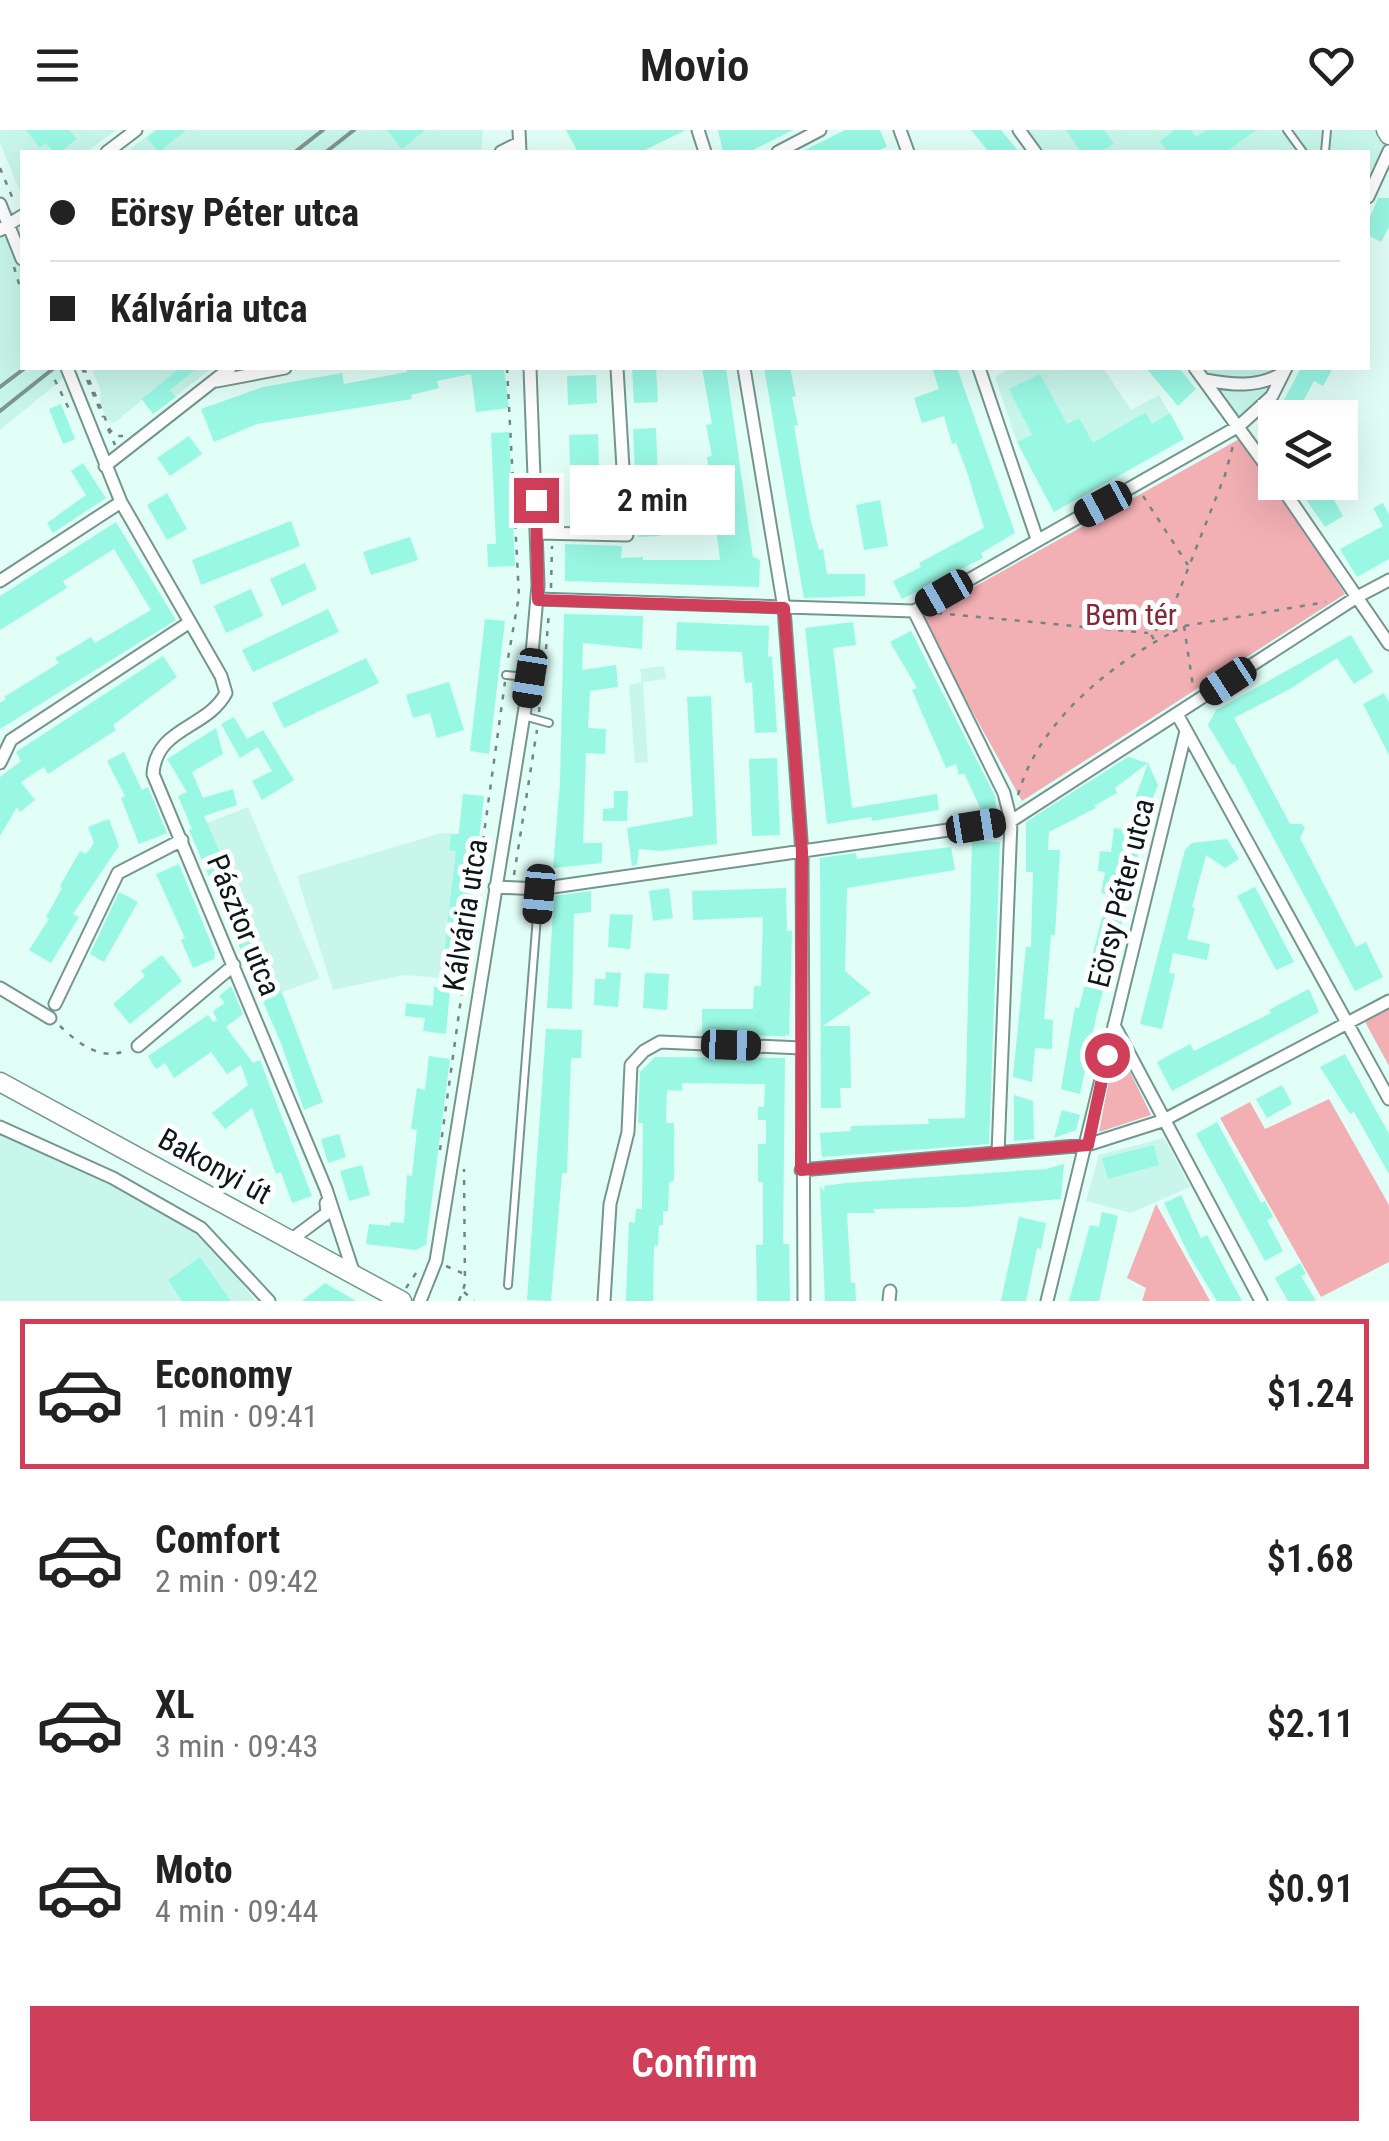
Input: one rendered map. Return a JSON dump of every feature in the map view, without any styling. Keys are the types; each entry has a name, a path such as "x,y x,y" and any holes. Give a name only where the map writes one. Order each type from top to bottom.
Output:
{"main road":[{"name":"Bakonyi út","path":"0,1082 400,1300"}],"street":[{"path":"110,150 136,130"},
{"path":"782,150 820,130"},
{"path":"1019,130 1034,150"},
{"path":"1370,193 1389,151"},
{"path":"0,204 4,228 20,256"},
{"path":"0,763 11,740 190,622 121,502 68,370"},
{"path":"105,466 227,370"},
{"path":"212,382 275,370"},
{"name":"Kálvária utca","path":"420,1301 436,1261 530,678 538,600 530,370"},
{"path":"538,533 627,535 617,370"},
{"path":"744,370 784,608 802,852 804,1301"},
{"path":"980,370 1036,539"},
{"path":"1197,370 1258,454"},
{"path":"538,600 914,611 1239,426 1272,396 1284,370"},
{"path":"1205,380 1246,386 1269,382 1284,370"},
{"path":"1290,500 1389,644"},
{"path":"0,581 121,502"},
{"path":"495,887 539,890 1011,821 1356,596 1389,580"},
{"path":"914,611 1004,793 1011,821 998,1153"},
{"name":"Pásztor utca","path":"190,622 222,676 226,693 219,706 166,741 154,758 153,774 326,1188 355,1277"},
{"path":"1177,714 1389,1099"},
{"name":"Eörsy Péter utca","path":"1047,1301 1186,731"},
{"path":"55,1004 118,874 182,840"},
{"path":"138,1046 234,965"},
{"path":"0,988 50,1018"},
{"path":"801,1170 1088,1145 1162,1121 1389,1000"},
{"path":"1114,1024 1162,1121 1261,1301"},
{"path":"604,1301 610,1204 628,1132 631,1065 660,1042 802,1048"},
{"path":"0,1127 113,1178 202,1228 269,1301"},
{"path":"292,1239 327,1213 326,1188"}],"lane":[{"path":"506,675 530,678"},
{"path":"524,716 549,723"},
{"path":"508,1284 539,890"}],"path":[{"path":"0,168 20,213"},
{"path":"84,370 110,430 123,436"},
{"path":"84,370 120,455"},
{"path":"439,1160 519,596 507,370"},
{"path":"914,611 1150,633 1166,624 1225,475 1239,426"},
{"path":"1136,486 1188,566"},
{"path":"1011,821 1025,772 1052,730 1088,689 1155,641 1184,626 1356,596"},
{"path":"1166,624 1171,632"},
{"path":"1184,626 1196,702"},
{"path":"1150,633 1155,641"},
{"path":"50,1018 80,1045 101,1054 120,1054 138,1046"},
{"path":"400,1300 426,1258"},
{"path":"463,1291 474,1301"}],"shaded area":[{"path":"0,130 116,130 89,150 20,150 20,191 0,143"},
{"path":"155,130 483,130 481,150 129,150"},
{"path":"1019,130 1386,130 1389,151 1370,193 1370,150 1034,150"},
{"path":"0,201 20,218 20,370 74,370 0,430"},
{"path":"92,370 209,370 153,414 142,400 114,423 107,421 100,402 101,391"},
{"path":"1007,370 1104,370 1131,410 1159,395 1184,439 1054,512 1017,442 995,377"},
{"path":"1197,370 1285,370 1272,396 1258,400 1258,409 1239,426"},
{"path":"664,666 666,679 643,682 648,762 635,763 629,685 642,682 640,669"},
{"path":"463,794 463,980 404,975 333,990 297,876 442,833 458,834"},
{"path":"248,807 320,978 280,993 189,830"},
{"path":"0,1134 161,1207 211,1243 255,1301 0,1301"},
{"path":"1164,1138 1190,1187 1131,1213 1086,1201 1099,1155"}],"green space":[{"name":"Bem tér","path":"1243,437 1258,460 1258,500 1284,500 1345,594 1022,801 920,617"},
{"path":"1389,1004 1389,1066 1363,1018"},
{"path":"1116,1043 1151,1115 1099,1132"},
{"path":"1329,1099 1389,1205 1389,1262 1321,1297 1220,1118 1250,1102 1265,1129"},
{"path":"1156,1204 1210,1301 1142,1301 1146,1288 1127,1278"}],"building":[{"path":"26,130 69,130 77,139 63,150 51,150 46,143 40,148"},
{"path":"157,130 186,130 161,150 147,138"},
{"path":"387,130 425,130 402,149"},
{"path":"566,130 686,130 645,150 577,150"},
{"path":"718,130 793,130 753,150 723,150"},
{"path":"845,130 880,130 887,147 879,150 805,150"},
{"path":"971,130 1001,130 1017,150 987,150"},
{"path":"1066,130 1104,130 1114,144 1104,150 1080,150"},
{"path":"1175,130 1191,130 1196,137 1206,130 1256,130 1229,150 1167,150 1160,141"},
{"path":"1378,198 1389,198 1389,227 1381,242 1370,236 1370,217"},
{"path":"178,370 195,370 170,390 176,397 153,414 142,399"},
{"path":"504,370 509,408 476,412 471,374 437,381 439,388 411,395 412,399 257,424 214,442 201,409 263,387 342,373 344,384 407,372"},
{"path":"632,370 656,370 658,402 634,403"},
{"path":"702,370 726,370 753,557 760,560 759,587 565,581 565,544 622,546 621,558 720,560 707,457 712,456 706,425 712,424"},
{"path":"764,370 790,370 802,473 811,522 819,550 823,549 827,574 865,574 865,596 804,598"},
{"path":"933,370 958,370 1015,533 981,553 983,558 902,599 893,581 984,528 944,416 922,423 914,398 939,389"},
{"path":"1148,370 1181,370 1196,389 1178,406"},
{"path":"1300,370 1332,370 1323,386 1314,381 1304,400 1284,400"},
{"path":"1040,374 1067,424 1079,418 1093,443 1146,412 1152,424 1170,413 1184,439 1054,512 1017,442 1032,435 1009,389"},
{"path":"596,375 597,403 568,405 567,376"},
{"path":"61,404 75,439 63,444 49,409"},
{"path":"656,428 660,536 638,537 633,429"},
{"path":"509,432 515,566 488,567 487,544 496,544 491,433"},
{"path":"598,434 599,466 570,467 569,435"},
{"path":"189,436 202,454 170,476 157,458"},
{"path":"83,463 106,498 53,533 47,523 86,495 71,471"},
{"path":"167,493 187,529 167,540 147,505"},
{"path":"601,497 602,525 573,524 572,498"},
{"path":"880,500 888,546 864,550 856,505"},
{"path":"1306,500 1334,500 1343,516 1325,527"},
{"path":"1383,503 1389,515 1389,559 1357,577 1340,549 1383,526 1373,508"},
{"path":"291,521 300,546 201,585 192,560"},
{"path":"116,522 176,620 0,729 0,703 4,697 59,663 55,658 91,637 95,643 151,610 114,549 63,581 67,588 0,630 0,596"},
{"path":"410,537 418,560 371,575 363,552"},
{"path":"305,563 317,589 282,606 270,579"},
{"path":"251,589 263,616 226,633 214,606"},
{"path":"328,609 339,632 253,672 242,650"},
{"path":"564,614 643,616 642,649 583,643 582,670 616,665 618,687 590,691 588,728 606,729 605,754 586,753 583,843 602,843 602,863 553,868 560,782"},
{"path":"485,619 505,621 489,754 470,751"},
{"path":"677,622 769,626 768,657 772,656 777,732 755,733 752,682 745,683 742,652 676,650"},
{"path":"853,622 856,645 833,648 852,808 937,794 939,810 827,824 805,628"},
{"path":"911,631 995,796 996,808 981,810 964,773 959,775 956,764 946,768 912,690 917,688 890,642"},
{"path":"1351,635 1373,672 1354,684 1337,658 1290,689 1234,718 1290,824 1302,824 1305,828 1300,838 1356,947 1366,942 1383,977 1355,991 1234,764 1208,725 1216,710"},
{"path":"163,656 177,677 113,725 116,730 48,774 44,767 21,782 35,800 20,812 17,807 0,836 0,777 21,761 16,752"},
{"path":"366,658 379,683 284,728 272,703"},
{"path":"449,682 464,730 437,738 430,713 413,718 406,695"},
{"path":"1384,693 1389,702 1389,755 1363,704"},
{"path":"711,696 717,844 660,851 639,849 637,865 632,866 627,828 693,816 687,697"},
{"path":"234,717 247,739 263,730 294,780 262,800 252,781 272,771 258,747 240,758 221,724"},
{"path":"216,728 223,754 192,772 203,798 233,789 237,805 204,816 284,998 323,1102 304,1110 281,1043 189,830 192,829 178,796 187,792 167,759"},
{"path":"124,752 142,790 148,787 167,833 139,844 121,798 125,796 107,761"},
{"path":"1128,757 1148,763 1096,808 1049,832 1048,850 1060,850 1055,935 1051,935 1044,1019 1053,1020 1052,1049 1035,1048 1032,1082 1013,1077 1026,947 1031,947 1033,872 1026,872 1026,822"},
{"path":"777,758 780,835 752,836 749,759"},
{"path":"1148,763 1158,785 1147,813 1132,807"},
{"path":"614,791 628,791 627,821 603,821 603,809 614,808"},
{"path":"463,794 484,796 463,980 451,978 446,1034 423,1031 425,1018 405,1016 406,1003 433,1006 434,987 440,988 456,851 449,850 451,834 459,834"},
{"path":"109,819 119,846 73,914 79,917 51,963 29,950 49,919 46,917 60,886 80,851 86,854 94,843 88,827"},
{"path":"1114,828 1142,832 1133,881 1112,909 1125,912 1080,1094 1061,1089 1075,1007 1079,1008 1108,894 1101,893 1105,872 1098,871 1100,851 1111,852"},
{"path":"1227,839 1239,859 1225,868 1206,855 1192,907 1195,908 1187,939 1210,944 1207,960 1173,953 1169,973 1175,974 1162,1029 1140,1024 1185,850 1192,843"},
{"path":"972,841 1000,842 989,1144 822,1157 820,1133 851,1131 851,1126 929,1124 928,1119 965,1118"},
{"path":"951,847 955,870 847,888 845,971 871,993 823,1026 850,1026 851,1088 840,1088 841,1108 821,1108 820,858 856,853 857,859"},
{"path":"179,864 215,953 214,959 193,968 181,940 185,938 156,874"},
{"path":"1255,887 1294,962 1276,970 1237,896"},
{"path":"669,888 673,918 653,921 649,891"},
{"path":"786,888 787,931 792,931 789,1036 702,1034 702,1009 753,1009 754,986 761,986 763,917 693,920 692,891"},
{"path":"591,891 591,912 574,914 572,1009 547,1008 554,896"},
{"path":"119,892 138,902 104,962 90,954"},
{"path":"610,914 633,915 630,949 608,947"},
{"path":"162,955 182,981 130,1024 113,1004 145,976 141,971"},
{"path":"606,972 621,973 618,1007 594,1005 595,979 606,979"},
{"path":"645,973 669,974 667,1010 643,1008"},
{"path":"231,986 243,1014 226,1027 253,1063 260,1060 312,1196 292,1203 281,1172 276,1174 252,1108 225,1129 212,1113 248,1085 241,1065 227,1074 211,1052 174,1078 165,1063 156,1069 148,1056 208,1015 213,1022 217,1020 213,1011 225,1003 219,996"},
{"path":"1309,989 1319,1012 1172,1091 1157,1062 1190,1044 1194,1051 1271,1013 1269,1010"},
{"path":"546,1029 582,1030 581,1058 571,1058 567,1173 562,1173 551,1301 527,1300"},
{"path":"1345,1054 1389,1134 1389,1174 1354,1112 1350,1114 1320,1067"},
{"path":"429,1056 450,1059 426,1245 416,1250 366,1244 369,1224 404,1223 407,1175 412,1176 417,1130 411,1129 417,1088 425,1090"},
{"path":"655,1057 785,1058 783,1244 789,1244 790,1301 757,1301 756,1245 763,1245 763,1182 758,1182 758,1144 766,1144 766,1120 758,1120 758,1107 764,1107 765,1084 682,1083 682,1091 667,1090 666,1123 674,1123 674,1181 669,1182 668,1211 663,1211 658,1246 654,1245 653,1301 626,1301 629,1222 635,1223 636,1209 642,1209 640,1072"},
{"path":"1282,1085 1292,1104 1267,1118 1256,1099"},
{"path":"1014,1095 1033,1101 1034,1139 1014,1141"},
{"path":"1062,1110 1080,1115 1076,1130 1054,1138"},
{"path":"1217,1122 1261,1203 1265,1201 1273,1217 1267,1220 1283,1251 1265,1261 1196,1134"},
{"path":"339,1134 346,1157 328,1163 321,1139"},
{"path":"1154,1145 1159,1165 1108,1179 1102,1158"},
{"path":"1064,1164 1061,1199 847,1213 851,1283 855,1283 856,1301 825,1301 820,1186 825,1192 824,1186 846,1183 1046,1169"},
{"path":"362,1165 370,1195 349,1201 340,1171"},
{"path":"1181,1195 1201,1238 1207,1235 1242,1301 1217,1301 1190,1257 1164,1203"},
{"path":"1102,1212 1118,1216 1099,1301 1069,1301 1090,1225 1099,1227"},
{"path":"1019,1217 1046,1223 1041,1249 1037,1248 1026,1301 1001,1301"},
{"path":"200,1257 231,1301 182,1301 168,1280"},
{"path":"1300,1263 1306,1274 1301,1276 1316,1301 1288,1301 1275,1278"},
{"path":"325,1283 356,1301 302,1301"}],"railway":[{"path":"298,150 323,130"},
{"path":"329,150 354,130"},
{"path":"0,387 22,370"},
{"path":"0,411 51,370"}],"route":[{"path":"536,500 538,600 784,608 802,852 801,1170 1088,1145 1107,1055"}]}
